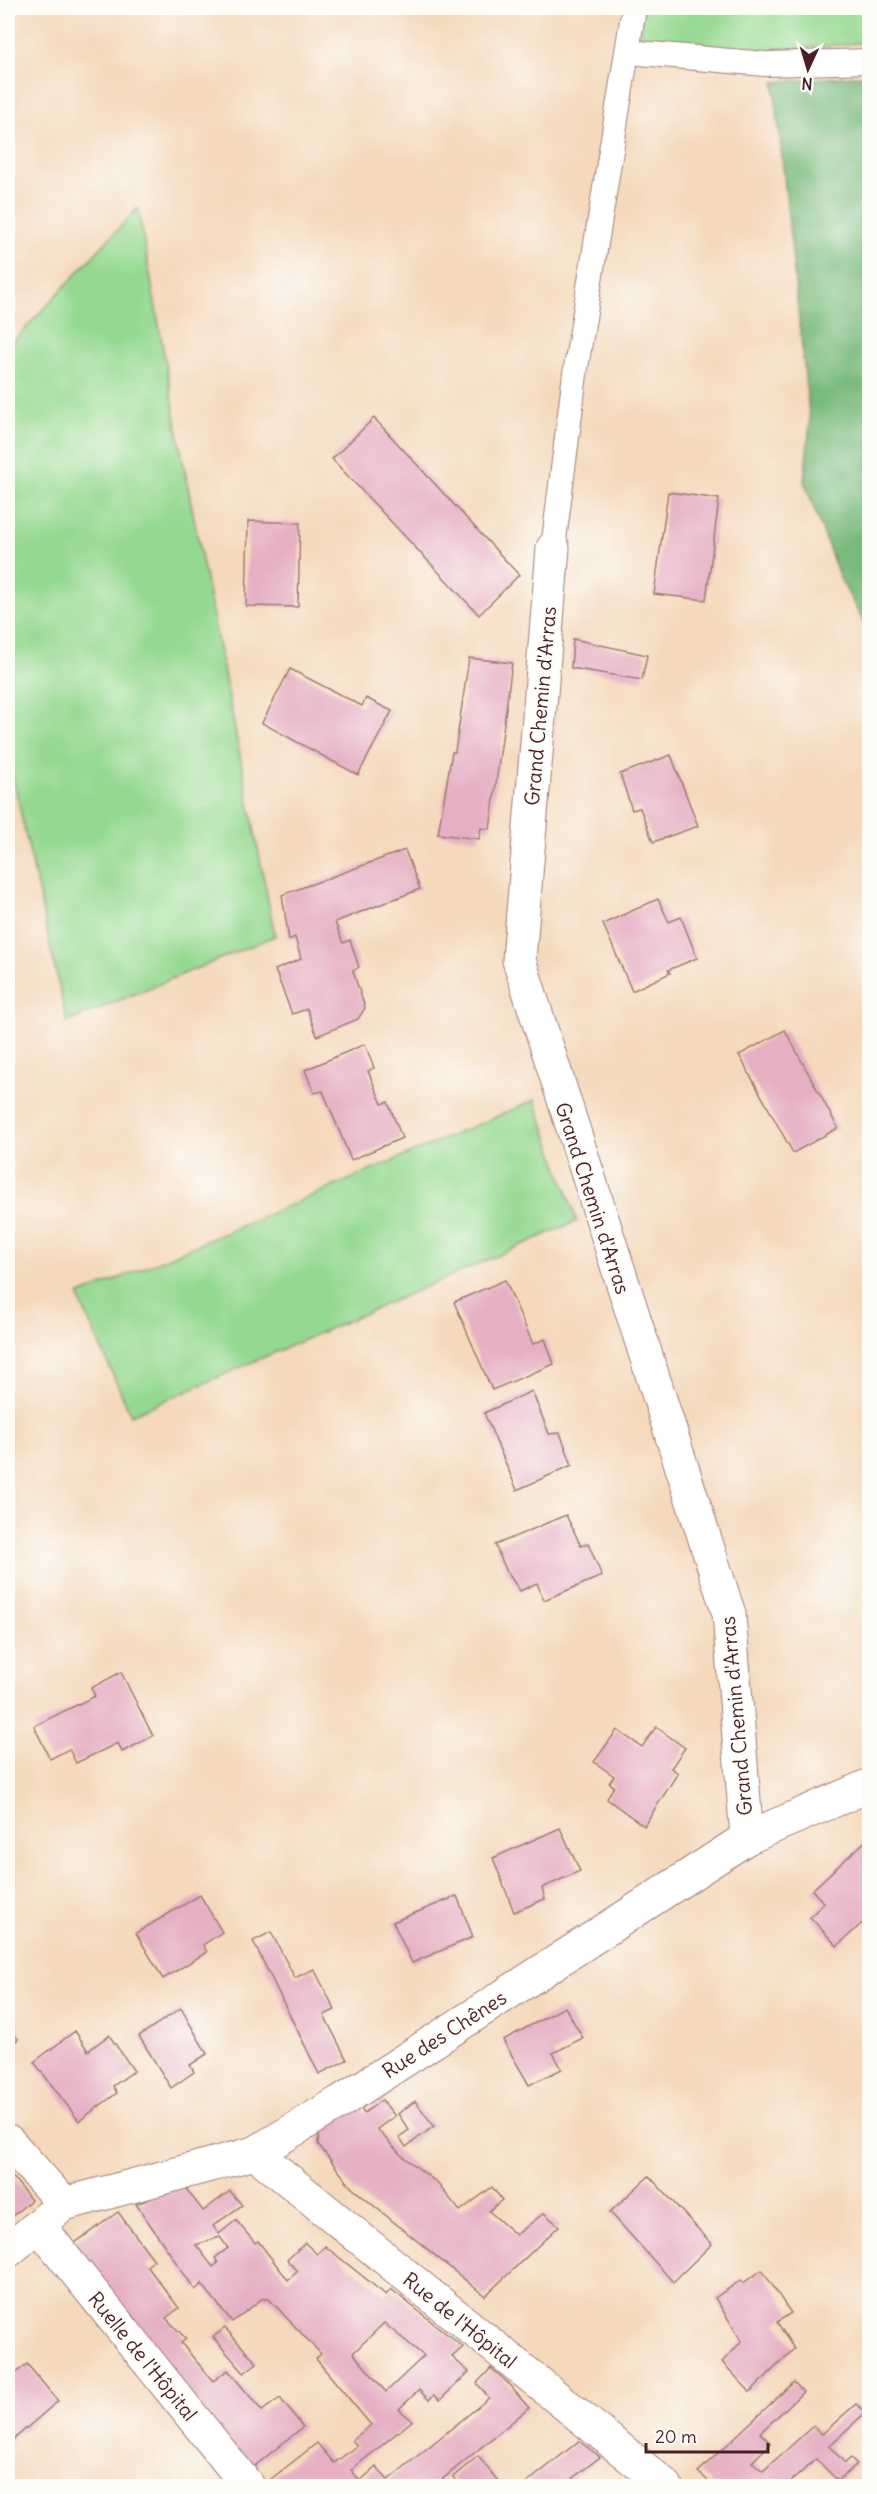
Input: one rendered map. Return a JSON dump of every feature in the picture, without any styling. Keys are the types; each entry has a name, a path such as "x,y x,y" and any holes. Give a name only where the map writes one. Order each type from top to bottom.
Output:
{"street":[{"name":"Grand Chemin d'Arras","path":"553,548 519,960 729,1614 747,1838"},
{"name":"Rue des Chênes","path":"8,2251 64,2204 255,2153 340,2102 747,1838 870,1785"},
{"path":"8,2141 64,2204"},
{"name":"Rue de l'Hôpital","path":"255,2153 666,2487"},
{"name":"Ruelle de l'Hôpital","path":"39,2226 248,2487"}],"lane":[{"path":"553,548 575,374 628,52 633,8"},
{"path":"628,52 765,64 870,61"}],"green space":[{"path":"643,8 869,8 869,42 759,52 639,37"},
{"path":"870,75 869,632 840,578 804,481 810,423 774,82"},
{"path":"138,208 186,477 275,936 67,1022 8,755 8,347"},
{"path":"535,1100 577,1221 131,1415 78,1296"}],"building":[{"path":"374,418 519,575 479,615 332,459"},
{"path":"668,492 719,499 706,600 654,594"},
{"path":"248,521 300,523 298,607 246,606"},
{"path":"573,639 647,655 642,680 571,668"},
{"path":"469,658 512,663 490,829 481,828 479,839 438,834 452,752 455,752"},
{"path":"290,669 362,706 366,698 392,711 358,775 262,723"},
{"path":"671,755 698,826 653,842 640,808 632,810 620,774"},
{"path":"405,850 420,889 335,922 343,943 350,940 359,967 353,971 365,1008 358,1019 317,1036 307,1009 292,1014 275,970 301,959 295,937 289,940 282,895"},
{"path":"658,899 669,922 681,917 697,958 668,970 670,973 632,991 603,924"},
{"path":"785,1030 838,1128 793,1153 739,1055"},
{"path":"365,1044 374,1068 368,1071 382,1104 388,1102 402,1138 351,1160 323,1091 314,1093 305,1070"},
{"path":"505,1280 533,1344 545,1339 554,1364 492,1390 454,1302"},
{"path":"532,1391 549,1434 560,1433 572,1465 517,1490 484,1413"},
{"path":"566,1515 581,1546 588,1543 602,1576 544,1600 537,1583 520,1591 507,1572 495,1545"},
{"path":"121,1672 153,1736 122,1752 118,1743 76,1763 69,1749 50,1759 34,1726 95,1696 91,1688"},
{"path":"656,1727 685,1748 671,1768 678,1773 644,1826 607,1799 614,1786 609,1783 614,1776 594,1762 617,1730 642,1747"},
{"path":"560,1828 580,1871 542,1888 545,1899 514,1912 493,1858"},
{"path":"870,1837 870,1916 837,1946 810,1917 824,1903 812,1890"},
{"path":"200,1895 222,1932 203,1945 207,1952 163,1979 136,1933"},
{"path":"457,1896 473,1937 412,1963 393,1922"},
{"path":"271,1932 295,1978 314,1969 335,2010 324,2015 347,2060 319,2074 253,1941"},
{"path":"565,2007 583,2038 553,2053 562,2069 529,2085 503,2040"},
{"path":"181,2008 207,2054 190,2065 194,2072 171,2088 139,2036"},
{"path":"8,2026 18,2039 8,2047"},
{"path":"75,2031 88,2051 109,2035 134,2071 113,2086 117,2093 79,2121 34,2062"},
{"path":"382,2100 395,2116 377,2129 400,2154 437,2183 460,2211 492,2187 502,2200 489,2211 516,2235 544,2213 559,2226 485,2296 352,2188 318,2144 319,2132 361,2108 364,2113"},
{"path":"415,2101 434,2126 406,2147 399,2137 409,2130 398,2114"},
{"path":"8,2171 31,2200 8,2220"},
{"path":"649,2176 712,2244 673,2282 610,2212"},
{"path":"184,2186 203,2211 230,2191 242,2205 213,2226 219,2234 236,2220 255,2243 258,2241 288,2280 298,2271 287,2260 305,2243 317,2254 325,2246 386,2295 391,2289 463,2347 452,2357 469,2372 440,2400 434,2395 429,2400 419,2390 399,2409 412,2421 351,2470 360,2481 376,2467 388,2480 489,2398 477,2383 491,2368 505,2380 529,2408 434,2486 262,2486 317,2443 334,2463 357,2446 352,2440 371,2425 316,2359 321,2354 268,2298 266,2300 263,2298 232,2322 202,2284 195,2290 136,2204","holes":["220,2237 228,2248 215,2258 218,2263 213,2267 196,2245","384,2323 424,2356 386,2392 353,2353"]},
{"path":"118,2212 154,2260 147,2266 179,2308 166,2318 186,2339 181,2343 213,2381 228,2370 262,2411 280,2398 303,2427 251,2469 68,2248"},
{"path":"762,2270 791,2313 777,2322 794,2349 750,2392 722,2362 742,2341 715,2298 741,2280 743,2283"},
{"path":"225,2328 257,2363 244,2373 213,2337"},
{"path":"27,2364 58,2401 8,2444 8,2380"},
{"path":"794,2382 803,2392 760,2433 771,2443 752,2462 763,2471 813,2426 822,2434 856,2404 866,2412 829,2446 845,2463 851,2458 857,2464 838,2481 816,2459 786,2486 714,2486 698,2472"},
{"path":"579,2441 600,2457 573,2478 579,2486 523,2486"},
{"path":"478,2456 502,2486 459,2486 453,2477"}]}
